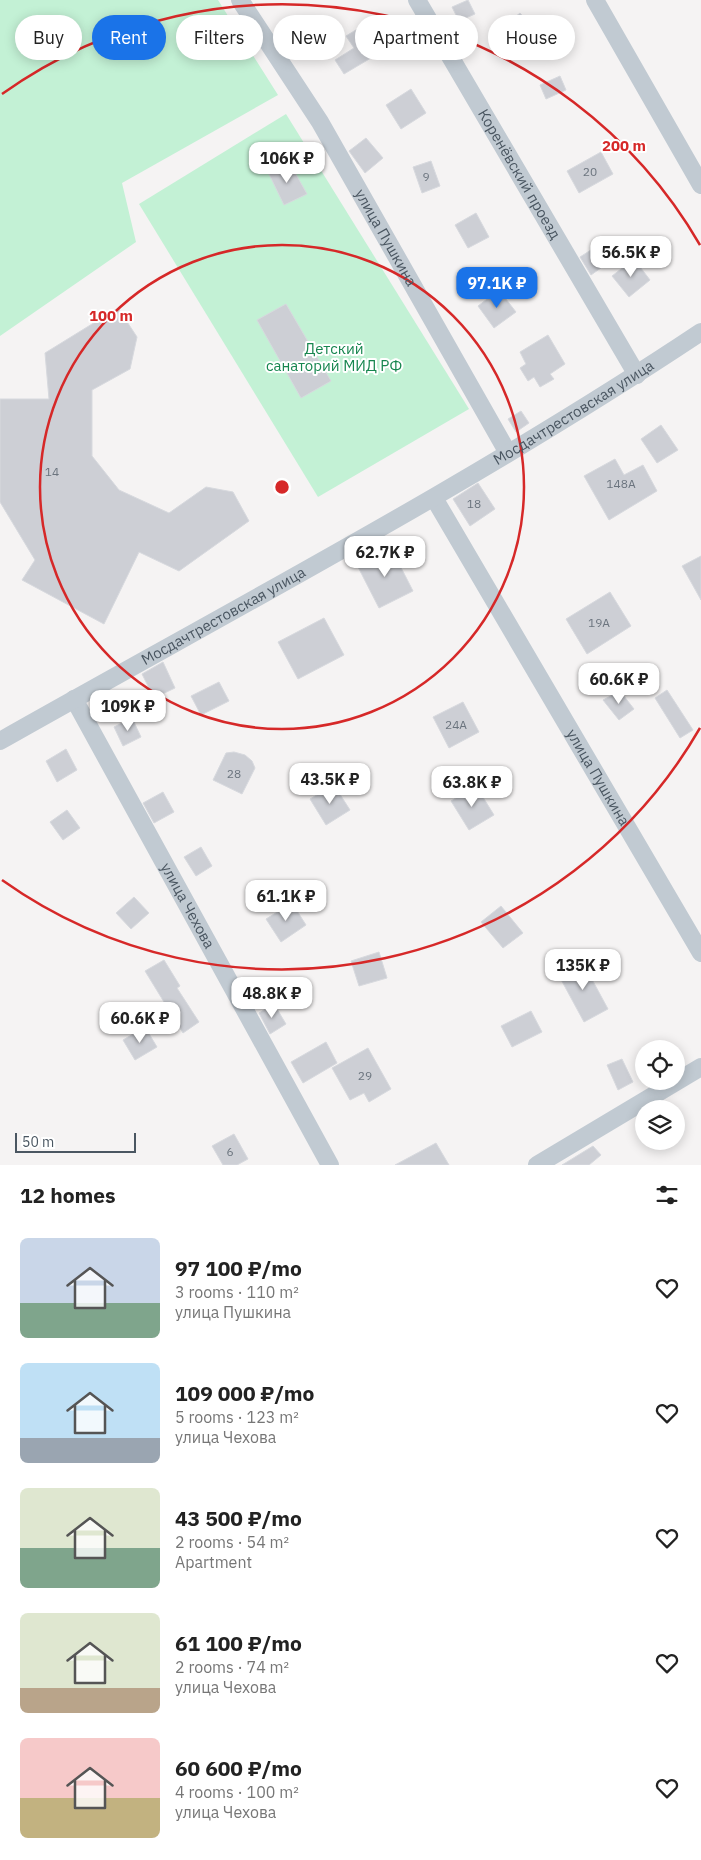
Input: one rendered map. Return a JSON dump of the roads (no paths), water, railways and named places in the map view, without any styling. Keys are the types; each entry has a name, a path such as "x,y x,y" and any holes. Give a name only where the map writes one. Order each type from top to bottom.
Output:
{"street":[{"name":"улица Пушкина","path":"240,0 320,122 508,453"},
{"name":"Коренёвский проезд","path":"417,0 637,375"},
{"path":"595,0 701,186"},
{"name":"Мосдачтрестовская улица","path":"0,741 434,498 637,375 701,332"},
{"name":"улица Пушкина","path":"434,498 701,953"},
{"name":"улица Чехова","path":"74,699 330,1165"},
{"path":"537,1165 701,1067"}],"park label":[{"name":"Детский санаторий МИД РФ","path":"334,358"}]}
